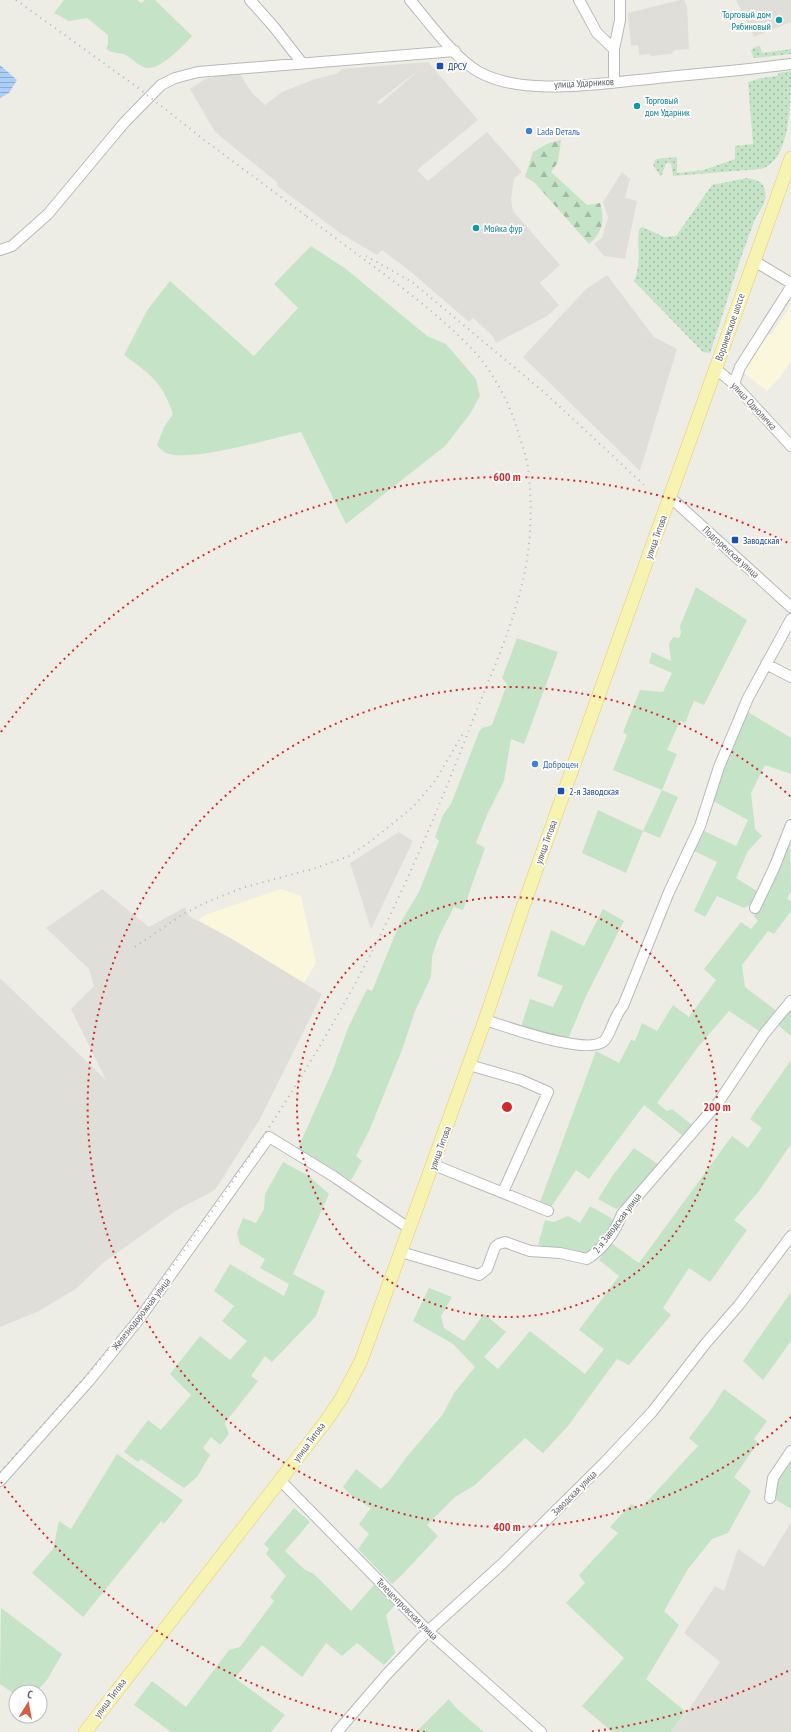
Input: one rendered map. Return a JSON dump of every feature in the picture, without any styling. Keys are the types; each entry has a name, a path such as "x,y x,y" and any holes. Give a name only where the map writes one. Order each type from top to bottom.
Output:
{"main road":[{"name":"Воронежское шоссе","path":"670,497 791,158"},
{"name":"улица Титова","path":"88,1731 341,1399 361,1361 434,1165 524,904 670,497"}],"street":[{"path":"250,0 274,27 302,63"},
{"name":"улица Ударников","path":"410,0 455,51 478,72 511,84 581,85 791,64"},
{"path":"579,0 597,33 614,50"},
{"path":"614,82 614,50 620,20 620,0"},
{"path":"0,250 12,246 48,214 124,123 161,85 175,78 198,72 455,51"},
{"path":"754,261 791,283"},
{"path":"734,384 740,367 791,287"},
{"name":"улица Одноличка","path":"716,369 734,384 791,446"},
{"name":"Подгоренская улица","path":"670,497 791,607"},
{"path":"485,1020 565,1043 586,1047 598,1046 606,1040 616,1013 623,1006 669,892 700,826 719,767 748,698 791,619"},
{"path":"766,664 791,677"},
{"path":"754,908 774,868 791,825"},
{"name":"2-я Заводская улица","path":"401,1252 479,1275 486,1269 495,1247 505,1242 530,1251 560,1252 586,1259 597,1253 617,1227 622,1214 718,1103 764,1034 791,1001"},
{"path":"469,1065 521,1080 548,1092 503,1192"},
{"name":"Железнодорожная улица","path":"0,1481 88,1381 140,1318 269,1137 333,1176 410,1229"},
{"path":"434,1165 548,1210"},
{"name":"Заводская улица","path":"338,1732 387,1674 428,1631 502,1564 604,1463 652,1412 706,1344 739,1306 791,1236"},
{"path":"770,1498 774,1478 791,1451"},
{"name":"Телецентровская улица","path":"280,1480 428,1631 540,1732"}],"shaded area":[{"path":"684,0 687,6 689,49 675,50 671,54 651,56 651,54 639,55 638,45 631,46 628,13"},
{"path":"736,0 791,0 791,22 754,37"},
{"path":"428,62 478,120 417,170 428,181 487,132 522,172 514,179 511,199 513,211 560,265 540,283 559,305 547,316 496,343 492,335 473,318 469,322 411,272 382,250 377,255 340,233 276,185 278,183 215,132 190,89 205,79 236,72 240,74 252,93 265,105 282,92 312,80 338,73 342,69","holes":["420,69 380,104 377,102"]},
{"path":"622,172 630,179 625,198 637,201 625,259 604,256 594,244 602,238 608,217 603,202"},
{"path":"607,275 654,337 677,349 640,471 523,357 586,289"},
{"path":"791,304 791,361 781,376 767,391 744,373 743,369 765,332 771,335"},
{"path":"399,832 413,841 371,929 350,863"},
{"path":"102,889 149,927 185,907 189,916 232,939 322,994 260,1119 215,1190 177,1210 103,1263 77,1288 39,1311 0,1327 0,978 106,1080 71,1009 94,986 89,969 46,928"},
{"path":"281,889 301,896 316,963 304,983 198,920 205,915"},
{"path":"791,1522 791,1732 671,1732 686,1714 720,1662 684,1633 715,1586 724,1591 738,1549 764,1567"}],"green space":[{"path":"64,0 137,0 141,3 145,0 155,0 192,36 165,61 152,68 147,68 139,65 126,55 111,52 106,49 108,44 108,35 87,18 69,21 54,13"},
{"path":"760,46 762,53 791,49 791,54 754,58 751,51 753,48"},
{"path":"791,71 791,97 784,142 778,155 771,164 761,169 673,176 671,163 666,163 661,177 653,165 656,159 677,157 677,173 704,170 735,159 735,146 753,144 748,82 761,78 777,76 779,73"},
{"path":"561,140 558,162 551,172 587,205 600,203 602,209 602,225 597,235 589,244 534,182 525,177 533,152 549,143"},
{"path":"747,178 753,179 763,185 766,195 765,199 748,238 710,353 703,352 634,281 639,261 639,229 642,227 664,237 676,236 712,185"},
{"path":"311,246 346,269 427,336 446,344 476,379 480,396 470,414 445,446 346,524 301,432 252,444 194,455 178,455 164,452 157,445 164,427 173,414 169,403 160,386 149,374 124,355 148,309 170,281 254,356 298,308 274,284"},
{"path":"696,587 747,620 704,705 694,701 685,723 680,721 667,750 677,754 662,790 613,770 627,735 623,732 640,690 663,692 672,673 649,663 652,652 671,661 669,644 673,637 679,638 681,633 680,626"},
{"path":"517,638 558,652 524,744 511,739 504,781 487,815 476,843 485,848 463,910 454,907 438,938 432,957 431,977 415,1011 402,1050 369,1131 356,1156 362,1161 351,1180 298,1148 332,1072 348,1028 367,989 372,991 399,925 419,892 439,841 435,837 443,815 451,804 479,732 482,728 492,725 507,684 502,678"},
{"path":"748,712 791,738 791,774 765,765 751,793 755,829 762,836 748,851 736,878 757,891 754,903 744,908 717,896 705,917 694,911 717,862 692,850 702,830 736,846 748,820 713,801 719,777"},
{"path":"662,790 678,797 660,838 643,831"},
{"path":"598,810 643,831 626,873 582,853"},
{"path":"790,838 791,891 787,899 791,901 791,911 774,934 768,931 742,965 745,987 778,1012 762,1033 729,1011 698,1047 657,1103 667,1111 672,1109 692,1125 683,1136 644,1105 589,1179 576,1170 551,1207 540,1202 596,1051 619,1063 631,1040 635,1041 642,1023 657,1031 673,1005 689,1017 716,980 704,969 741,922 751,929 758,921 754,916"},
{"path":"603,909 624,921 586,996 568,1039 521,1027 530,999 553,1007 563,986 537,976 551,930 584,946"},
{"path":"791,1008 791,1036 778,1025"},
{"path":"791,1060 791,1144 759,1191 734,1220 747,1230 710,1282 689,1268 663,1308 671,1315 629,1365 617,1359 568,1426 543,1453 525,1438 475,1485 455,1497 427,1525 438,1536 392,1584 358,1549 369,1534 359,1524 371,1508 353,1497 343,1487 356,1469 381,1489 390,1480 405,1459 443,1414 454,1393 475,1367 453,1344 413,1321 429,1288 452,1297 441,1316 444,1328 464,1341 484,1314 506,1332 484,1357 498,1369 530,1331 585,1374 604,1349 579,1330 619,1276 599,1260 611,1243 639,1263 732,1136 748,1148 762,1128 750,1119"},
{"path":"634,1148 659,1165 622,1206 616,1209 598,1199 613,1175"},
{"path":"283,1162 309,1176 329,1194 293,1274 325,1291 316,1316 272,1362 265,1356 251,1376 258,1381 225,1423 229,1434 220,1445 211,1437 203,1448 210,1455 197,1477 184,1488 141,1459 138,1462 124,1452 148,1420 161,1430 191,1395 170,1374 200,1336 230,1360 247,1341 222,1321 234,1306 214,1291 230,1264 284,1296 289,1284 260,1268 265,1259 240,1244 237,1233 243,1218 256,1223 264,1209 265,1194"},
{"path":"590,1206 611,1218 613,1222 612,1228 589,1253 538,1245 545,1220 554,1222 568,1216 580,1223"},
{"path":"791,1292 791,1341 763,1380 743,1361"},
{"path":"724,1389 767,1421 754,1439 758,1443 734,1477 751,1491 728,1533 712,1539 688,1569 664,1611 679,1625 646,1679 686,1712 671,1732 612,1732 582,1706 624,1658 566,1603 585,1583 579,1575 618,1533 610,1527 631,1504 640,1509 698,1446 689,1438 712,1408"},
{"path":"117,1454 183,1500 164,1524 161,1521 83,1617 32,1573 53,1549 59,1521 71,1529"},
{"path":"791,1459 791,1509 775,1499 777,1479"},
{"path":"294,1508 310,1522 285,1551 305,1570 314,1574 351,1611 374,1585 395,1605 386,1615 395,1653 384,1665 357,1643 342,1656 326,1643 302,1677 262,1645 235,1678 285,1715 271,1732 171,1732 134,1705 152,1681 186,1707 229,1650 240,1647 274,1601 270,1597 286,1576 266,1554 269,1549 264,1544"},
{"path":"1,1608 62,1654 43,1684 8,1684 8,1690 0,1684"},
{"path":"449,1699 456,1708 484,1732 416,1732"}],"water":[{"path":"0,65 17,80 9,93 0,98"}],"railway":[{"path":"16,0 137,87 207,142 309,218"},
{"path":"0,1472 91,1370 143,1306 203,1224 261,1140 341,1010 380,936 420,849 497,660 521,588 529,544 531,513 530,483 528,468 516,425 497,383 491,373 470,347 431,311 390,278 305,215"},
{"path":"366,256 412,282 545,393 644,485"},
{"path":"135,947 183,914 209,901 245,887 316,868 349,856 371,841 413,807 435,781 464,732"}],"place":[{"name":"Торговый дом Рябиновый","path":"779,20"},
{"name":"ДРСУ","path":"440,66"},
{"name":"Торговый дом Ударник","path":"637,106"},
{"name":"Lada Dеталь","path":"529,131"},
{"name":"Мойка фур","path":"476,228"},
{"name":"Заводская","path":"735,540"},
{"name":"Доброцен","path":"535,764"},
{"name":"2-я Заводская","path":"561,791"}]}
